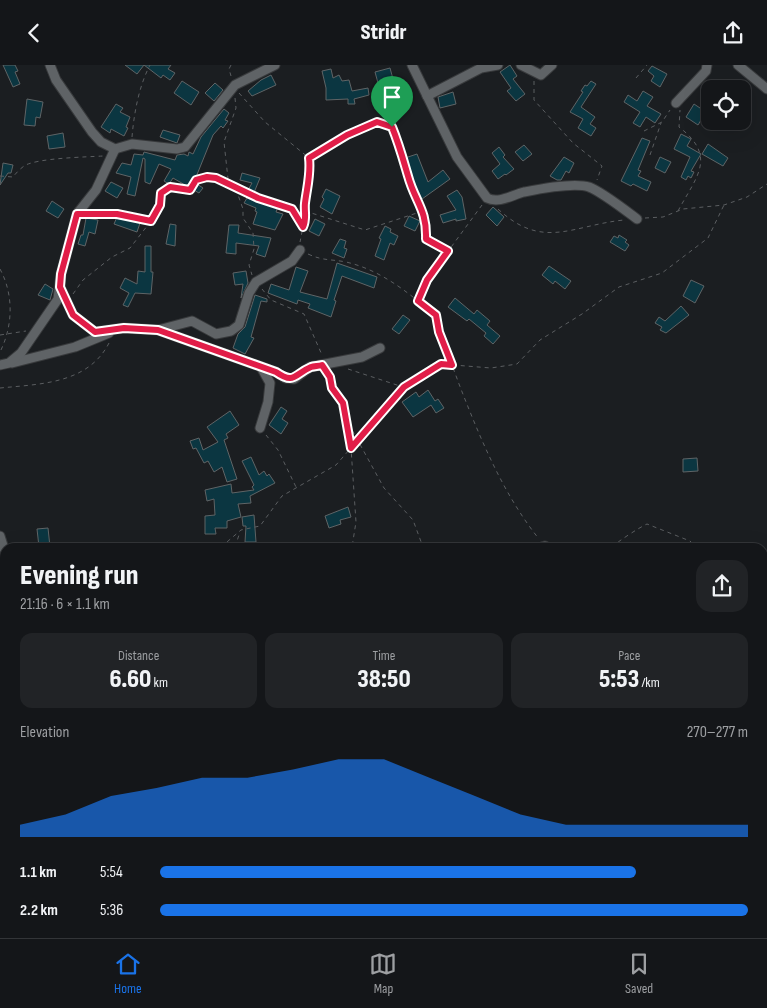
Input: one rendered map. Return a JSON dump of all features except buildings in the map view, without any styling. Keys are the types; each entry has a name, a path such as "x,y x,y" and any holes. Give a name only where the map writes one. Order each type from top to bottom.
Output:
{"street":[{"path":"50,65 56,80 92,132 113,152"},
{"path":"4,364 20,353 58,299 61,274 77,214 96,190 113,152 132,143 177,149 185,147 232,89 275,65"},
{"path":"412,65 458,157 487,198 493,201 558,186 588,187 636,219"},
{"path":"427,95 481,69 498,65"},
{"path":"521,65 541,75 552,65"},
{"path":"679,100 706,71 707,65"},
{"path":"738,65 767,89"},
{"path":"158,330 192,321 216,334 232,331 239,325 249,293 256,282 292,261 300,250"},
{"path":"60,287 73,315 95,332 124,328 158,330 276,372 285,378 294,379 310,367 362,357 380,349"},
{"path":"4,364 75,347 124,328"},
{"path":"260,367 270,383 268,402 260,429"}],"path":[{"path":"132,143 134,121 144,75 150,65"},
{"path":"231,65 229,69 236,107 224,142 228,179 243,209 243,218 253,233 254,249 249,265 256,282 271,300 304,314 322,352 322,365 330,377 332,388 343,403 351,448 356,522 353,543"},
{"path":"636,78 647,65"},
{"path":"534,72 534,100 573,143 602,166 594,190"},
{"path":"232,89 265,122 309,158 311,173 303,227 298,245 300,250 326,261 346,262 390,279 436,315 439,332 474,421 504,485 522,518 540,543"},
{"path":"650,155 662,122 679,100"},
{"path":"678,212 701,167 702,159 701,150 687,133 679,127 679,100"},
{"path":"309,158 347,135 377,122 392,127 402,149 408,177 424,211 426,239 448,251"},
{"path":"644,131 662,122"},
{"path":"0,176 13,177 23,167 36,162 113,152"},
{"path":"67,303 83,280 112,257 130,248 151,221 160,205 161,193 170,187 190,190 196,180 207,177 216,178 234,188 292,209 303,227"},
{"path":"418,301 427,280 487,198 506,216 540,233 560,233 604,222 664,217 684,209 724,205 747,197 767,183"},
{"path":"226,543 241,530 260,526 282,496 336,465 404,387 441,364 491,368 517,364 540,340 582,314 619,287 662,273 708,238 724,205"},
{"path":"305,211 365,230 424,211"},
{"path":"77,214 117,214 151,221"},
{"path":"0,269 5,279 10,305 10,324 0,351"},
{"path":"0,335 39,326"},
{"path":"0,387 28,385 62,379 83,372 97,361 114,331"},
{"path":"346,368 404,387"},
{"path":"346,419 384,488 413,521 421,543"},
{"path":"260,429 278,450 296,488"},
{"path":"619,543 629,537 638,528 648,524 692,543"},
{"path":"236,543 241,530"}],"route":[{"path":"377,122 392,127 402,149 408,177 424,211 426,239 448,251 427,280 418,301 436,315 439,332 452,365 441,364 404,387 351,448 343,403 332,388 330,377 322,365 310,367 294,379 285,378 276,372 158,330 124,328 95,332 73,315 60,287 61,274 77,214 117,214 151,221 160,205 161,193 170,187 184,191 190,190 196,180 207,177 216,178 258,198 292,209 303,227 311,173 309,158 347,135 377,122"}]}
